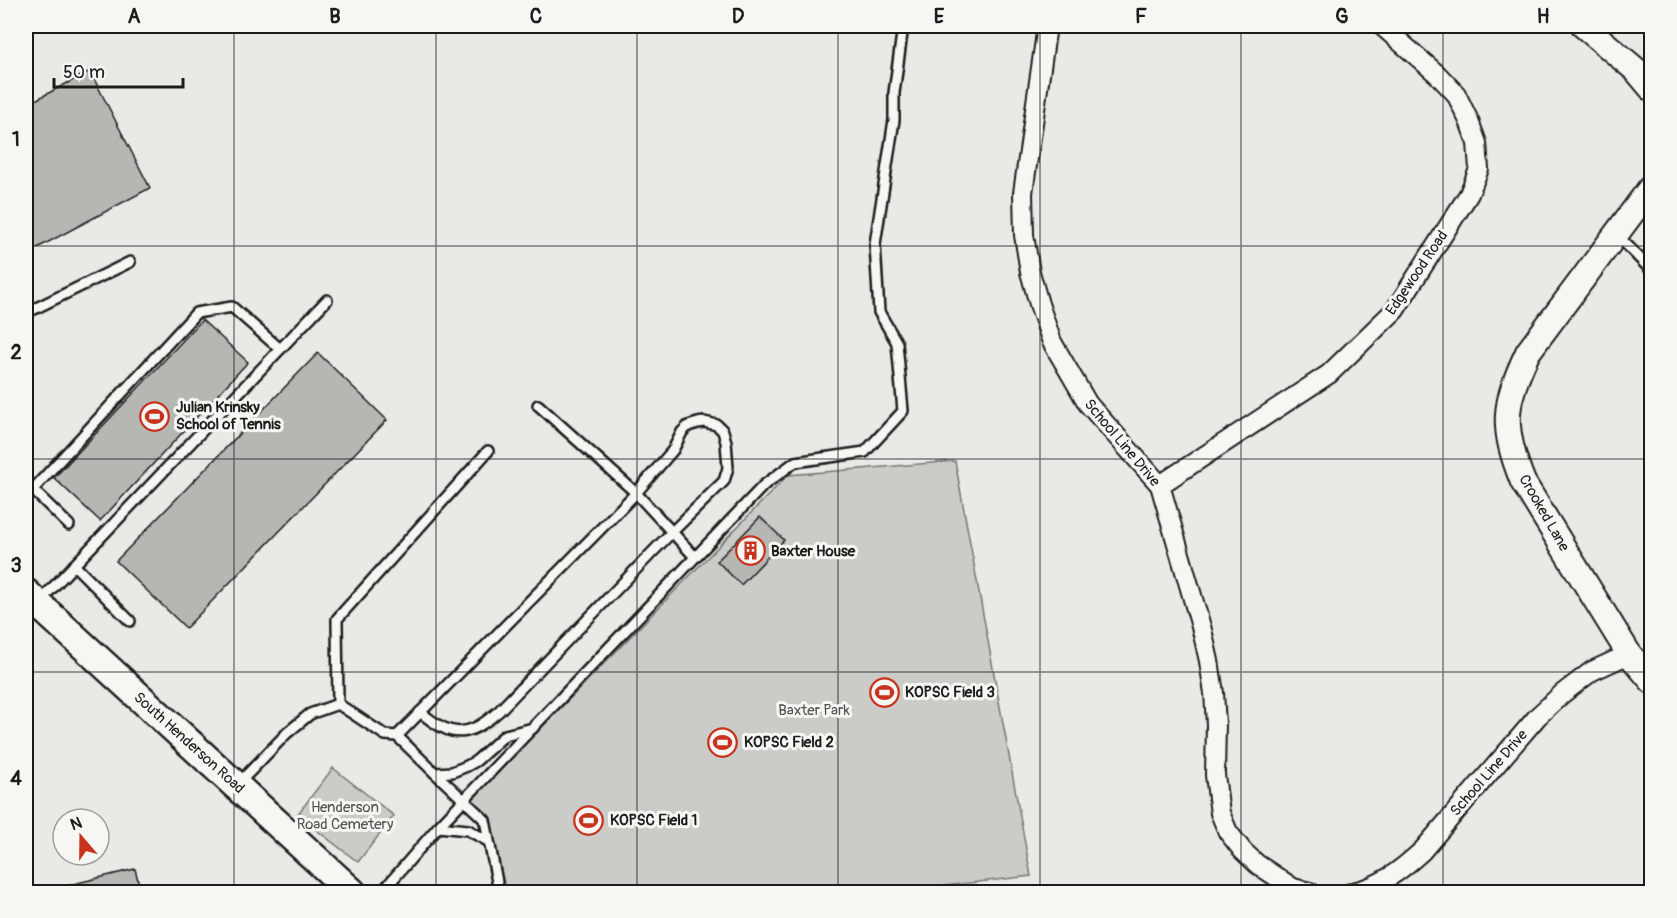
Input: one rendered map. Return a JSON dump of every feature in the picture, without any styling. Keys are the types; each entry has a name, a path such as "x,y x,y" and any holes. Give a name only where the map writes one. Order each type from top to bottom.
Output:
{"main road":[{"name":"South Henderson Road","path":"31,599 352,892"}],"street":[{"name":"School Line Drive","path":"1047,26 1023,193 1024,235 1029,272 1052,342 1088,404 1160,485 1209,661 1214,693 1215,775 1220,813 1228,832 1257,864 1293,888 1310,892"},
{"name":"Edgewood Road","path":"1160,485 1329,374 1395,310 1469,194 1479,169 1477,143 1456,94 1437,74 1382,26"},
{"path":"1584,26 1636,70 1652,89"},
{"name":"Crooked Lane","path":"1652,186 1528,352 1515,379 1509,403 1507,427 1512,454 1523,482 1629,654 1652,681"},
{"name":"School Line Drive","path":"1352,892 1368,889 1404,867 1422,850 1538,716 1593,671 1629,654"}],"lane":[{"path":"382,892 438,827 764,485 795,462 865,452 903,411 897,343 879,312 875,244 894,120 894,93 903,26"},
{"path":"1616,234 1652,271"},
{"path":"26,313 130,262"},
{"path":"31,599 74,566 327,300"},
{"path":"69,525 29,493 196,313 232,307 280,349"},
{"path":"538,405 636,493 695,557"},
{"path":"397,736 420,712 636,493 673,450 682,432 688,426 704,422 717,425 723,431 728,456 728,468 724,481 671,532 499,711 482,725 467,731 445,729 420,712"},
{"path":"338,704 337,619 488,451"},
{"path":"74,566 130,621"},
{"path":"338,704 385,735 397,736 485,820 499,892"},
{"path":"236,786 287,733 310,714 338,704"},
{"path":"435,773 467,766 505,735 533,728"},
{"path":"438,827 468,830 488,841"}],"green space":[{"name":"Baxter Park","path":"955,461 1031,876 890,892 500,892 471,800 788,475"},
{"name":"Henderson Road Cemetery","path":"333,768 394,816 358,862 297,815"}],"building":[{"path":"90,71 150,188 26,254 26,105"},
{"path":"202,320 248,362 100,521 54,478"},
{"path":"318,353 387,420 186,628 116,561"},
{"name":"Baxter House","path":"760,517 784,540 741,585 717,561"},
{"path":"135,869 141,892 62,892 61,887"}],"place":[{"name":"Julian Krinsky School of Tennis","path":"155,416"},
{"name":"Baxter House","path":"750,551"},
{"name":"KOPSC Field 3","path":"884,692"},
{"name":"KOPSC Field 2","path":"723,742"},
{"name":"KOPSC Field 1","path":"589,820"}]}
